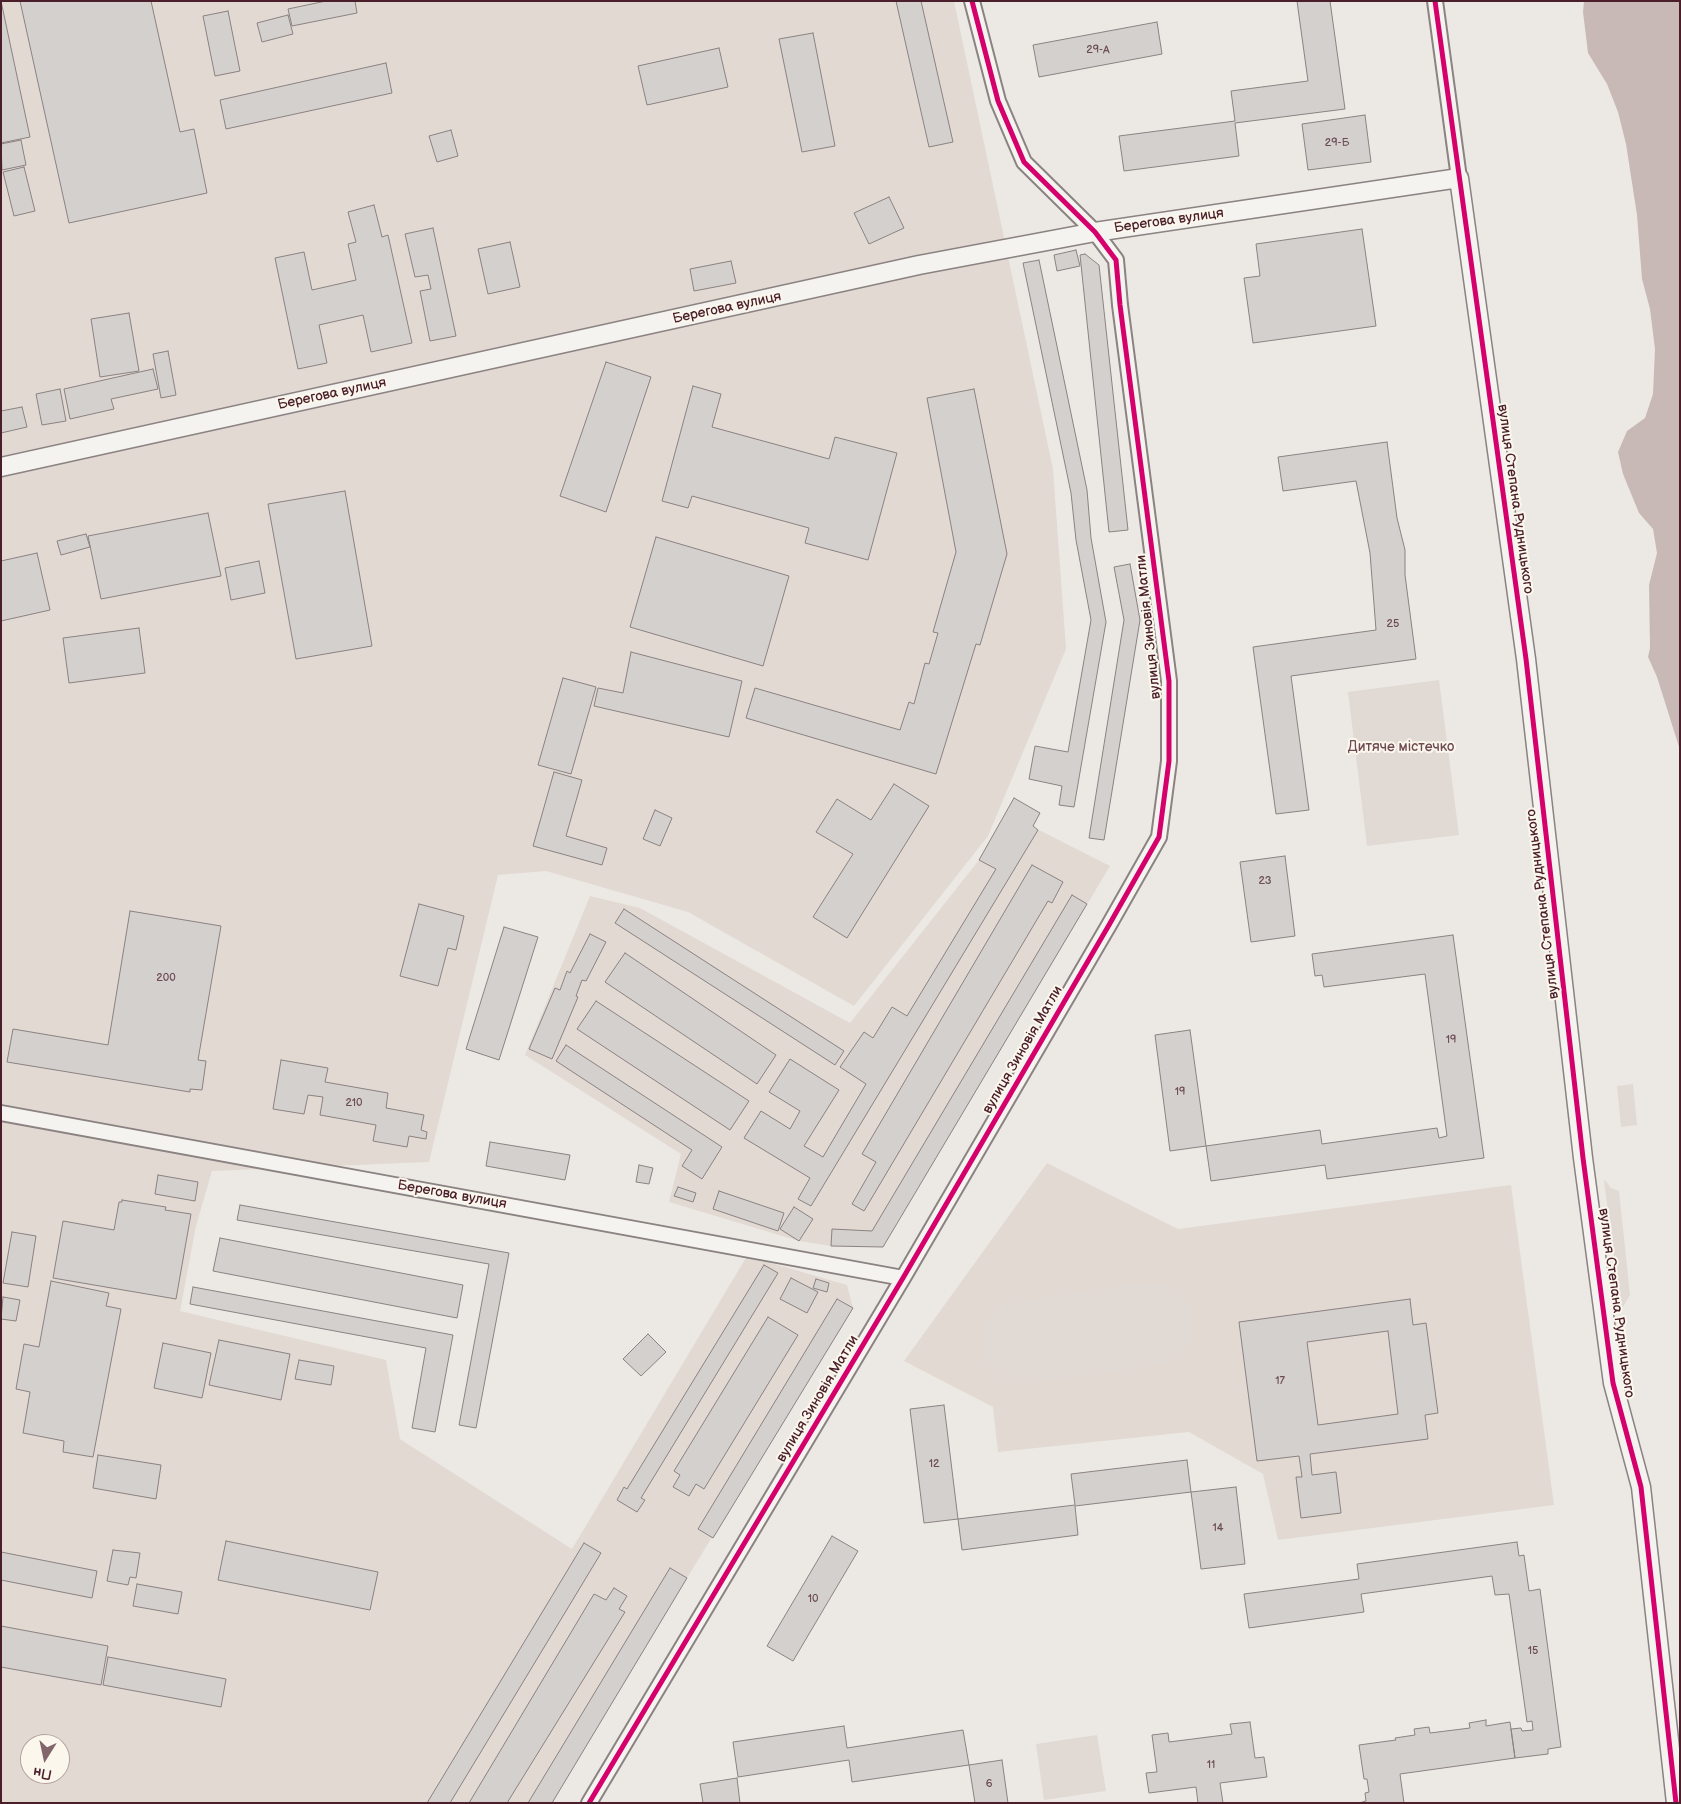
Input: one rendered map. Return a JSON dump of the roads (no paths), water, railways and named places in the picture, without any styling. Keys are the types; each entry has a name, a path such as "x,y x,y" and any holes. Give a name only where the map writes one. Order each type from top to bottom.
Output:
{"street":[{"name":"вулиця Зиновія Матли","path":"589,1803 904,1278 1110,926 1159,836 1169,761 1169,681 1120,305 1116,260 1095,232 1024,162 998,101 972,1"},
{"name":"вулиця Степана Рудницького","path":"1435,1 1526,659 1584,1158 1613,1383 1642,1487 1676,1803"},
{"name":"Берегова вулиця","path":"1,467 910,268 1095,232 1459,178"},
{"name":"Берегова вулиця","path":"1,1113 904,1278"}],"park label":[{"name":"Дитяче містечко","path":"1401,747"}]}
